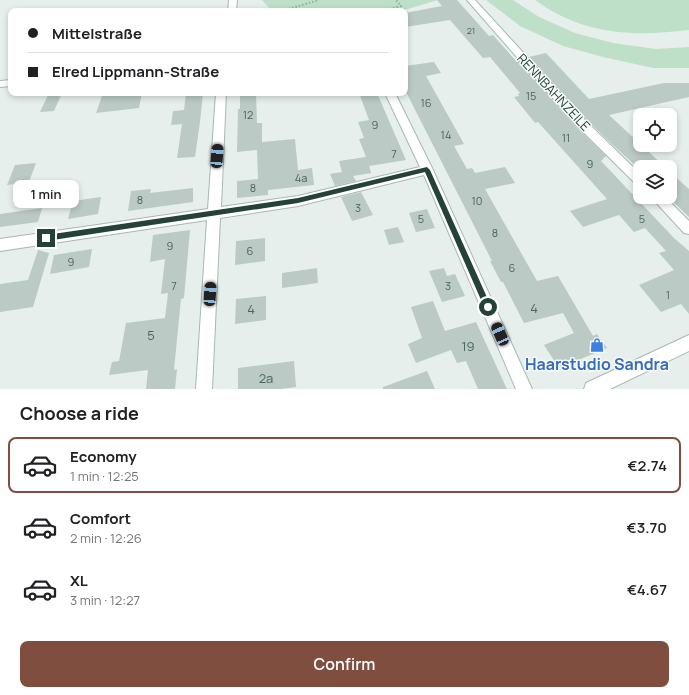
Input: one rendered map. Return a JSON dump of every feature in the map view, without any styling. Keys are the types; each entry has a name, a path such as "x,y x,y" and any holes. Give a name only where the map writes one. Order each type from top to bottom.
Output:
{"street":[{"name":"RENNBAHNZEILE","path":"471,0 580,122 633,174"},
{"path":"204,389 221,96"},
{"path":"391,96 427,170 524,389"},
{"path":"0,245 298,201 427,170"},
{"path":"664,204 689,229"},
{"path":"592,389 689,343"}],"path":[{"path":"292,8 319,0"},
{"path":"393,8 400,6 396,0"}],"green space":[{"path":"262,0 438,0 408,9 269,8"},
{"path":"486,0 513,0 539,17 575,33 613,43 656,49 689,47 689,68 653,68 563,46 520,26"},
{"path":"535,0 689,0 689,30 648,33 609,31 590,27 571,20 553,12"}],"building":[{"path":"437,0 457,0 489,36 493,35 515,60 517,59 575,126 606,156 601,161 633,195 633,204 642,204 674,238 689,251 689,314 681,304 661,312 639,285 674,270 659,253 666,251 645,228 634,232 619,215 583,227 570,211 607,199 538,122 535,123 514,97 519,96 518,94 520,93 490,57 483,58 450,20 408,27 408,12 442,6"},
{"path":"546,53 589,99 664,83 689,83 689,97 640,108 633,108 633,110 609,115 633,137 633,152 649,152 657,160 633,160 633,163 585,118 529,57"},
{"path":"434,62 441,73 426,76 464,144 454,146 467,169 472,168 475,173 505,167 515,183 485,189 537,281 558,276 593,336 597,334 607,348 559,368 544,345 574,333 563,313 524,323 503,282 501,282 490,261 492,261 408,96 408,66"},
{"path":"48,96 61,96 54,111 40,112"},
{"path":"102,96 141,96 139,108 96,113"},
{"path":"186,96 203,96 195,157 177,158 182,124 171,125 173,111 184,110"},
{"path":"240,96 256,96 257,123 262,123 262,142 295,139 298,170 312,168 314,185 268,190 268,195 237,198 237,181 258,179 257,150 237,152 238,109 240,109"},
{"path":"360,96 378,96 406,160 369,166 371,173 353,176 356,181 335,186 330,174 342,172 339,161 366,157 359,139 364,138 358,122 369,120"},
{"path":"36,163 29,182 7,185 15,165"},
{"path":"677,178 689,189 689,217 675,204 677,204"},
{"path":"193,188 193,202 128,211 131,191 151,189 150,193"},
{"path":"361,192 373,215 352,221 341,197"},
{"path":"101,197 98,214 68,219 73,201"},
{"path":"42,208 38,222 0,227 0,214"},
{"path":"427,209 435,228 416,232 409,213"},
{"path":"398,227 404,242 389,245 384,230"},
{"path":"190,230 184,298 181,299 174,370 177,369 175,389 146,389 148,370 109,375 112,362 119,361 126,323 165,318 168,293 161,294 165,259 150,262 153,235"},
{"path":"265,238 265,261 235,265 236,241"},
{"path":"92,249 89,267 50,274 54,255"},
{"path":"38,250 49,253 33,307 0,312 0,284 28,280"},
{"path":"317,268 318,283 282,288 282,273"},
{"path":"444,268 447,276 455,274 465,296 442,302 429,271"},
{"path":"266,296 266,320 235,324 236,299"},
{"path":"433,301 445,331 476,322 507,389 478,389 466,361 457,363 451,350 416,363 408,344 422,338 411,307"},
{"path":"294,361 296,387 281,389 238,389 238,368"},
{"path":"427,371 435,389 383,389 383,387"}],"place":[{"name":"Haarstudio Sandra","path":"597,345"}],"route":[{"path":"46,238 298,201 427,170 488,307"}]}
